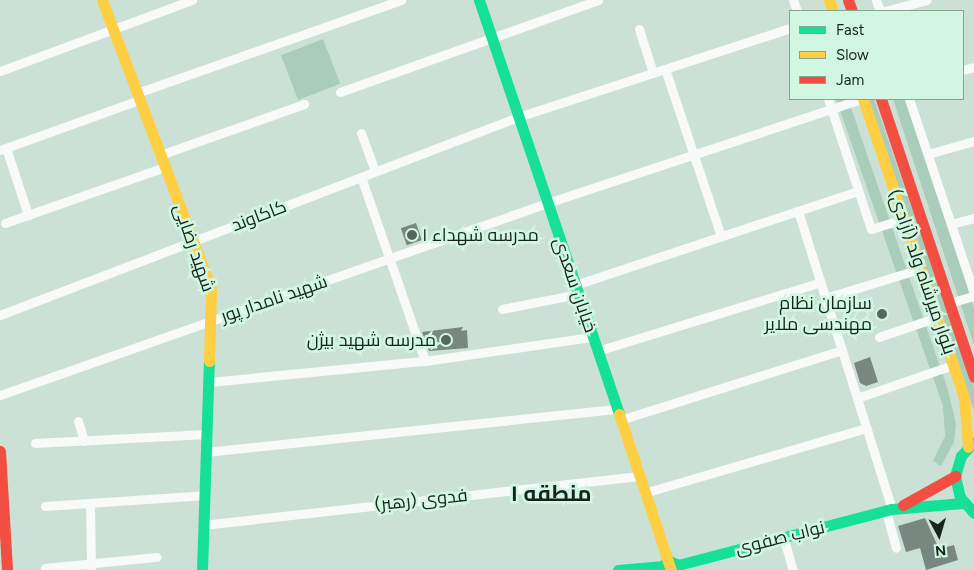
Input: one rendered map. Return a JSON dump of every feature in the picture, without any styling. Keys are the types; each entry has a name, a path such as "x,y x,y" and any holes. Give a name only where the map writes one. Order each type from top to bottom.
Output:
{"main road":[{"name":"شهید رضایی","path":"102,0 210,289 212,321 202,570"},
{"name":"خیابان سعدی","path":"478,0 669,565"},
{"name":"بلوار میرشاه ولد (آزادی)","path":"862,100 964,397 971,445"},
{"name":"بلوار میرشاه ولد (آزادی)","path":"881,100 974,377"},
{"path":"971,445 959,461 955,476 963,502 974,513"},
{"path":"0,451 3,552 6,570"},
{"path":"889,510 955,476"},
{"path":"889,510 963,502"},
{"name":"نواب صفوی","path":"669,565 889,510"},
{"path":"618,570 669,565"}],"street":[{"path":"0,71 192,0"},
{"path":"28,215 3,149 138,96 400,0"},
{"path":"340,92 598,0"},
{"path":"889,10 927,0"},
{"name":"کاکاوند","path":"0,315 518,117 789,28"},
{"path":"639,29 653,73"},
{"path":"665,69 721,236"},
{"path":"828,100 871,229 904,219"},
{"name":"شهید نامدار پور","path":"0,395 547,204 859,100"},
{"path":"909,100 974,295 949,304"},
{"path":"5,223 304,104"},
{"path":"361,133 375,171"},
{"path":"928,154 974,141"},
{"path":"361,177 425,361"},
{"path":"502,309 576,290 721,236 858,190"},
{"path":"798,210 867,428 889,510 896,548"},
{"path":"951,224 974,218"},
{"path":"826,298 920,269"},
{"path":"597,351 820,282"},
{"path":"879,336 937,318"},
{"path":"209,382 425,361 592,337"},
{"path":"206,452 618,415 842,350"},
{"path":"857,398 953,365"},
{"path":"78,421 84,441"},
{"path":"644,492 867,428"},
{"path":"35,443 207,434"},
{"name":"فدوی (رهبر)","path":"204,525 639,476"},
{"path":"45,506 205,495"},
{"path":"90,503 91,567"},
{"path":"783,536 793,570"},
{"path":"45,568 91,567 156,557"}],"green space":[{"path":"323,39 340,84 298,100 281,55"},
{"path":"836,100 848,100 948,390 956,424 954,442 941,466 933,461 945,436 943,406"},
{"path":"867,100 874,100 974,387 974,411"},
{"path":"893,100 906,100 933,179 974,308 974,345"}],"building":[{"name":"مدرسه شهداء ۱","path":"416,223 422,240 407,245 401,228"},
{"name":"مدرسه شهید بیژن","path":"463,327 461,331 467,330 468,348 429,351 422,332"},
{"path":"870,357 878,382 866,386 860,383 854,363"},
{"path":"925,518 939,549 954,545 958,560 926,570 920,548 906,552 898,526"}],"traffic: fast":[{"path":"479,0 619,414"},
{"path":"202,570 209,361"},
{"path":"973,443 961,456 955,476 960,497 974,513"},
{"path":"618,570 664,566 667,560 678,565 892,509 963,503"}],"traffic: slow":[{"path":"102,0 211,289 209,361"},
{"path":"829,0 833,10"},
{"path":"863,100 964,397 968,447"},
{"path":"619,414 671,570"}],"traffic: jam":[{"path":"848,0 852,10"},
{"path":"881,100 974,377"},
{"path":"0,451 7,570"},
{"path":"903,505 955,476"}],"place":[{"name":"مدرسه شهداء ۱","path":"412,235"},
{"name":"سازمان نظام مهندسی ملایر","path":"882,314"},
{"name":"مدرسه شهید بیژن","path":"446,340"}],"district":[{"name":"منطقه ۱","path":"551,494"}]}
